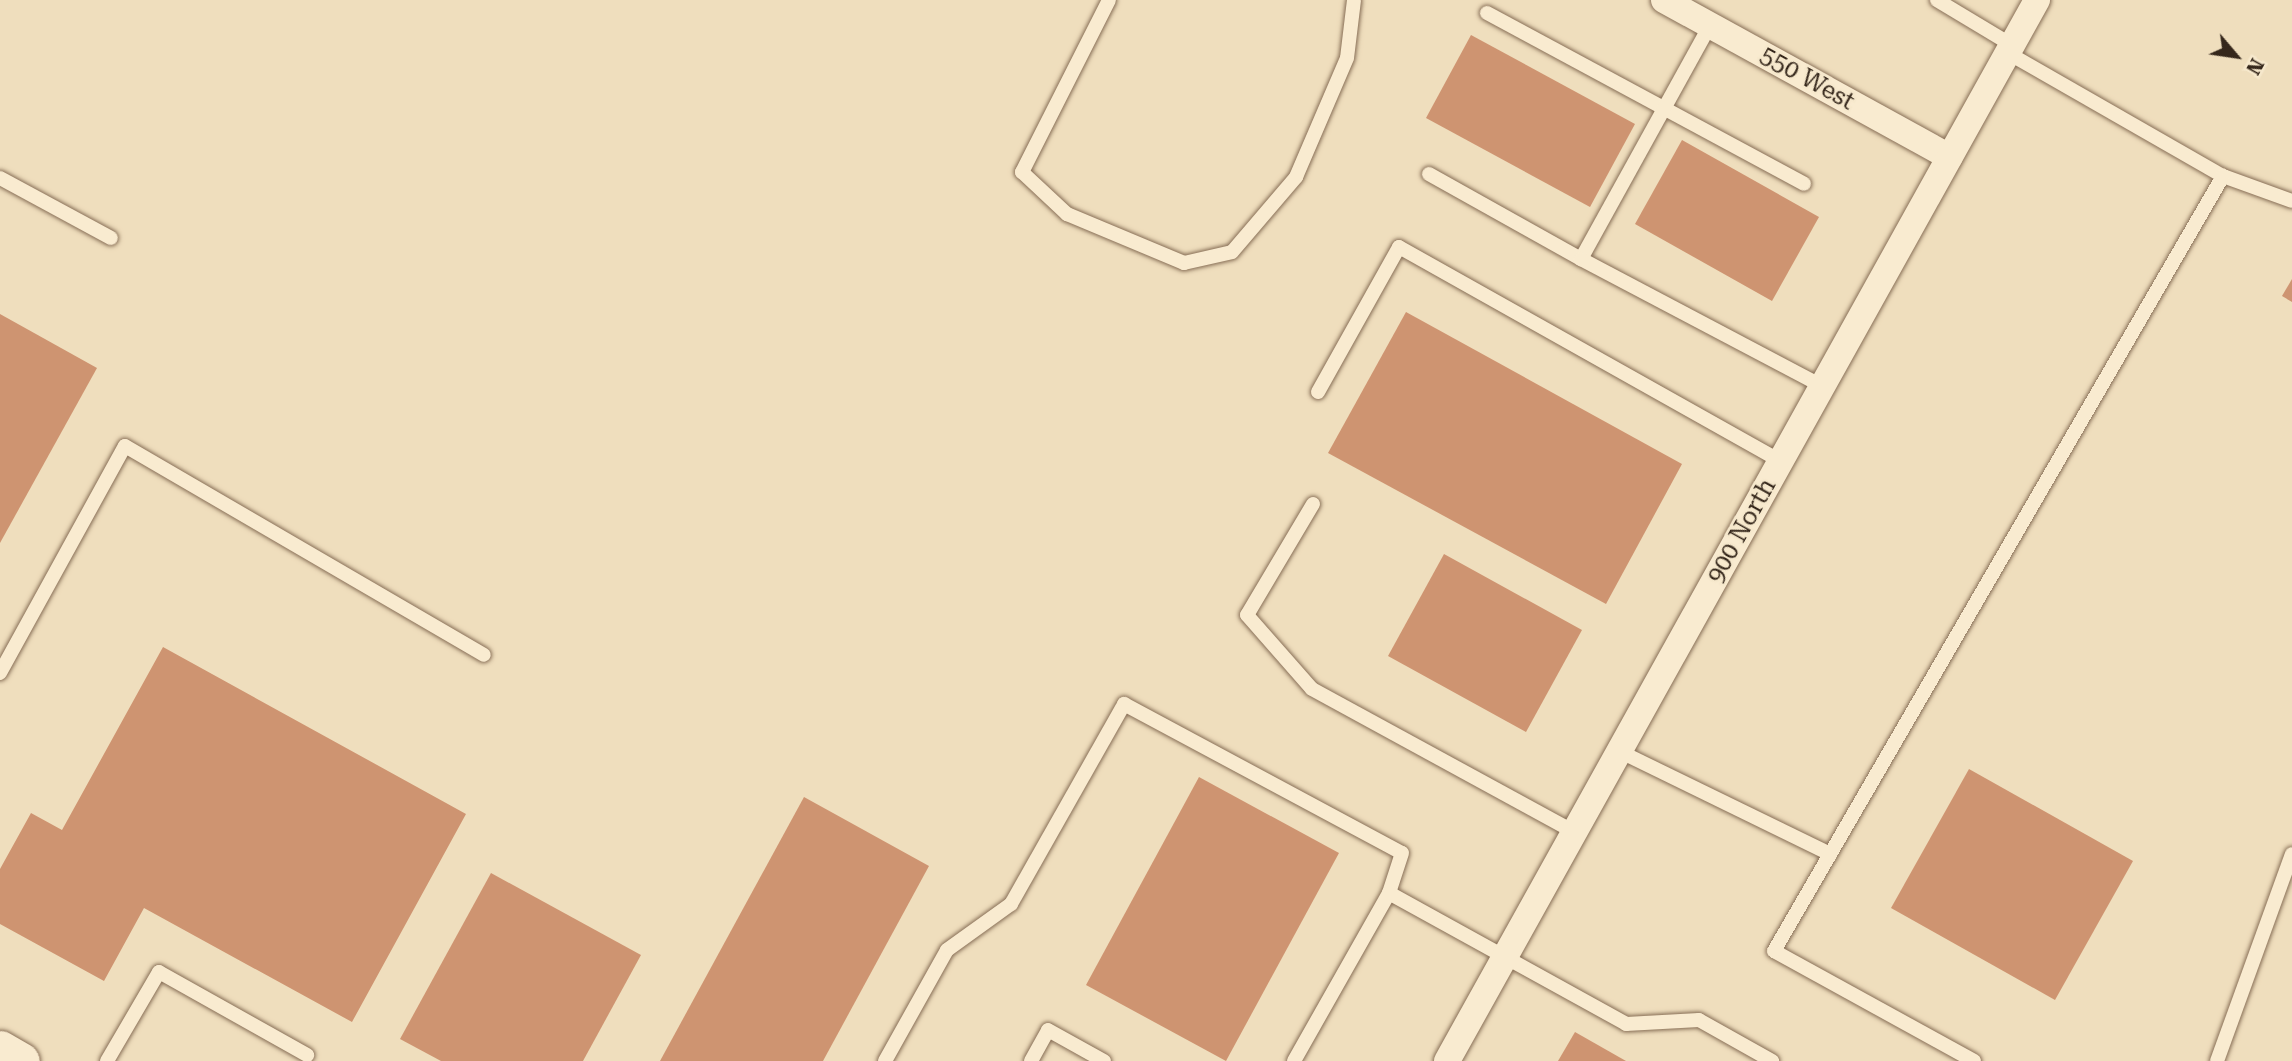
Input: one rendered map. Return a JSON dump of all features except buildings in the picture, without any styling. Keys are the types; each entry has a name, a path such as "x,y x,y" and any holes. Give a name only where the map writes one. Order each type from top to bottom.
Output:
{"street":[{"name":"550 West","path":"1664,0 1950,157"},
{"name":"900 North","path":"1447,1061 2037,0"},
{"path":"0,1049 21,1061"}],"lane":[{"path":"1110,0 1021,172 1067,214 1184,263 1232,252 1296,177 1347,58 1354,0"},
{"path":"1937,0 2010,49 2223,176 2292,201"},
{"path":"1487,13 1804,184"},
{"path":"1581,258 1710,25"},
{"path":"1429,174 1822,386"},
{"path":"1974,1061 1774,951 2223,176"},
{"path":"0,178 111,238"},
{"path":"1318,392 1399,247 1781,461"},
{"path":"0,673 125,446 484,655"},
{"path":"1313,503 1247,615 1312,689 1574,832"},
{"path":"885,1061 947,950 1010,904 1124,704 1402,853 1389,893 1294,1061"},
{"path":"1619,751 1830,854"},
{"path":"2217,1061 2292,853"},
{"path":"1389,893 1626,1024 1699,1020 1772,1061"},
{"path":"107,1061 159,972 307,1055"},
{"path":"1031,1061 1048,1030 1104,1061"}]}
